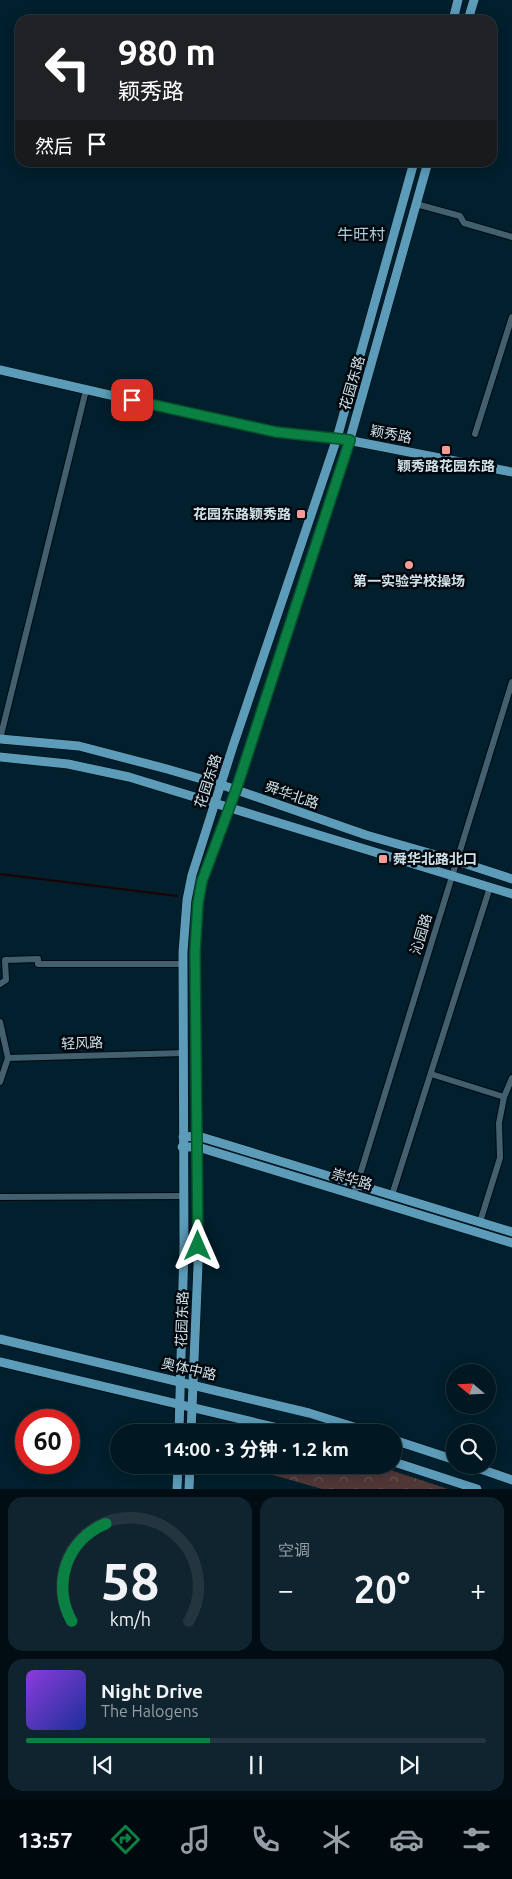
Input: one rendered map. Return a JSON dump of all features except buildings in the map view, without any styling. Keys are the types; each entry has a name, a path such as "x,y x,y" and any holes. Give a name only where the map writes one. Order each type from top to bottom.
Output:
{"main road":[{"path":"454,15 458,0"},
{"path":"470,15 474,0"},
{"name":"花园东路","path":"179,1424 184,1245 182,1147 183,964 187,900 192,875 215,804 337,438 413,167"},
{"name":"花园东路","path":"192,1424 198,1265 195,951 198,903 202,881 228,807 236,790 350,440 427,167"},
{"name":"颖秀路","path":"0,370 276,432 350,440 512,472"},
{"name":"舜华北路","path":"0,739 79,746 222,785 366,835 458,861 512,880"},
{"name":"舜华北路","path":"0,758 68,764 130,777 512,894"},
{"name":"崇华路","path":"183,1137 198,1136 512,1232"},
{"name":"崇华路","path":"182,1147 198,1147 512,1243"},
{"name":"奥体中路","path":"0,1339 194,1384 309,1413 344,1424"},
{"path":"0,1362 262,1424"},
{"path":"402,1443 446,1457"},
{"path":"402,1465 460,1486 477,1489"},
{"path":"177,1489 178,1474"},
{"path":"189,1489 190,1474"},
{"path":"495,1474 512,1480"}],"street":[{"path":"416,204 460,216 464,223 512,237"},
{"path":"474,434 512,317"},
{"path":"0,739 86,390"},
{"name":"沁园路","path":"354,1194 512,682"},
{"path":"392,1195 490,887"},
{"path":"0,984 6,980 5,960 38,959 38,964 183,964"},
{"path":"0,1022 8,1058 0,1082"},
{"name":"轻风路","path":"8,1058 184,1053"},
{"path":"431,1074 504,1097"},
{"path":"480,1222 500,1158 499,1123 504,1097 512,1078"},
{"path":"0,1197 183,1196"}],"green space":[{"path":"270,1474 402,1474 448,1489 322,1489"}],"waterway":[{"path":"0,874 177,896"}],"place":[{"name":"颖秀路花园东路","path":"446,450"},
{"name":"花园东路颖秀路","path":"301,514"},
{"name":"第一实验学校操场","path":"409,565"},
{"name":"舜华北路北口","path":"383,859"}],"district":[{"name":"牛旺村","path":"361,234"}],"route":[{"path":"132,400 276,432 350,440 270,680 236,790 202,881 198,903 195,951 198,1246"}]}
